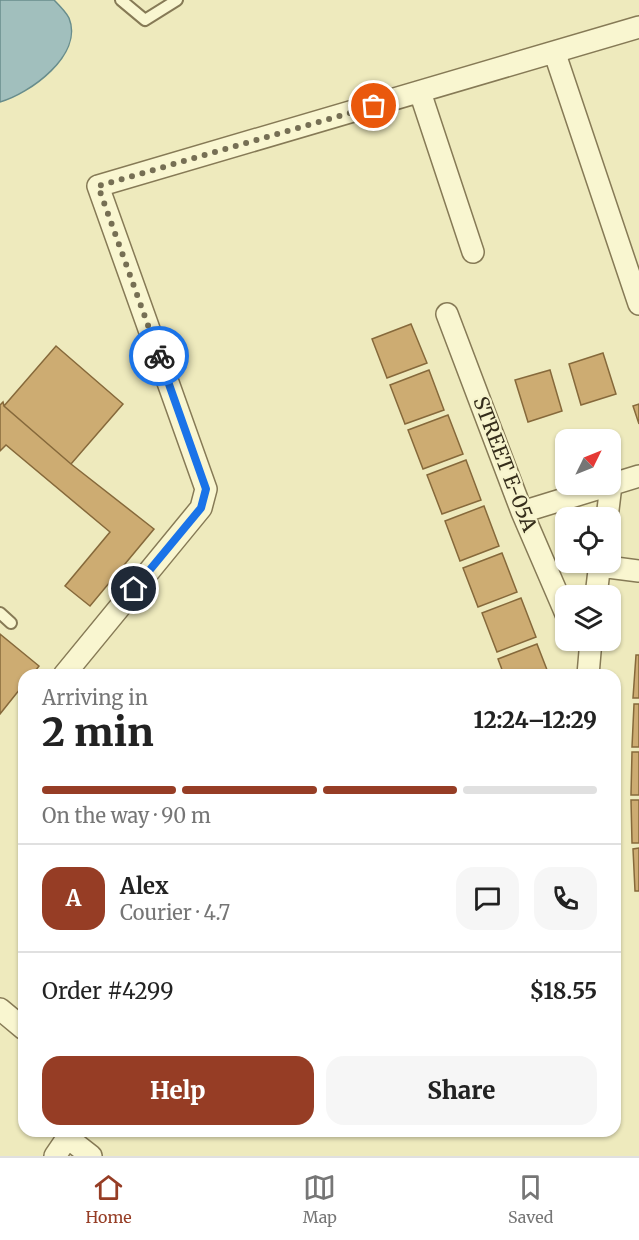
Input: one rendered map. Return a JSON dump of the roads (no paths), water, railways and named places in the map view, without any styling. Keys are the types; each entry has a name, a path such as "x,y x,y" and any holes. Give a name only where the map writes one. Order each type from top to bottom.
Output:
{"street":[{"path":"69,669 201,508 206,489 98,186 555,54 639,27"},
{"path":"555,54 639,304"},
{"path":"420,92 473,252"},
{"name":"STREET E-05A","path":"447,314 522,512 555,588"},
{"path":"621,482 639,476"},
{"path":"522,512 578,495"},
{"path":"621,568 639,572"},
{"path":"581,651 588,669"},
{"path":"588,669 590,651"},
{"path":"0,1009 18,1024"},
{"path":"55,1156 69,1137"},
{"path":"72,1137 91,1156"}],"lane":[{"path":"121,0 145,20 177,0"},
{"path":"0,613 11,623"}],"water":[{"path":"0,0 54,0 69,18 72,32 69,46 51,71 25,91 0,102"}]}
